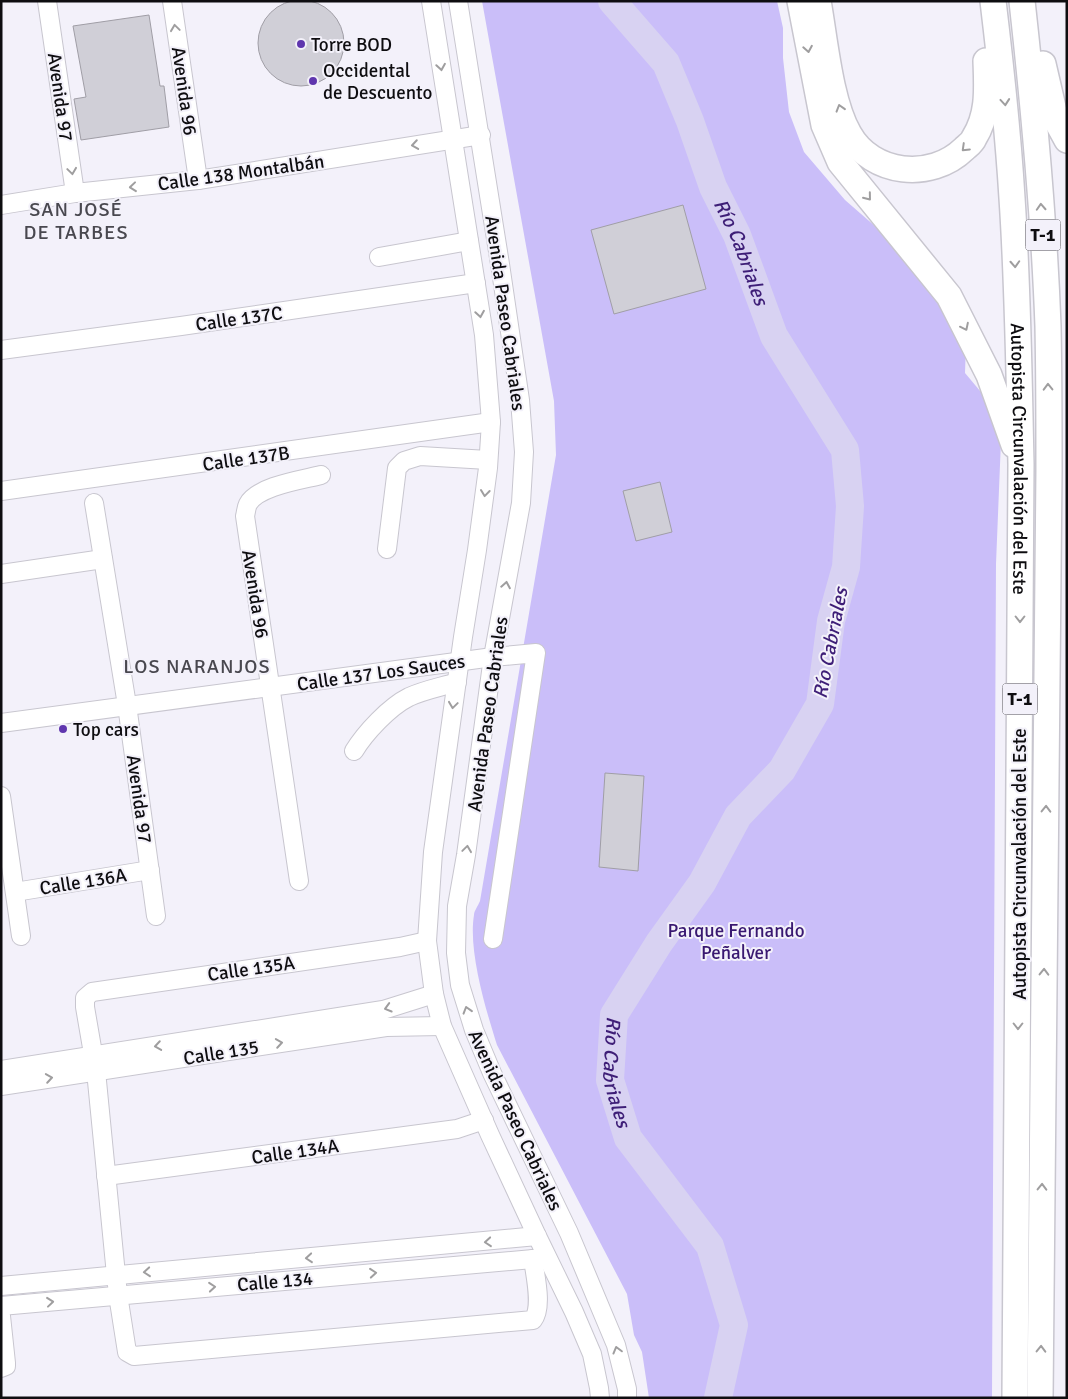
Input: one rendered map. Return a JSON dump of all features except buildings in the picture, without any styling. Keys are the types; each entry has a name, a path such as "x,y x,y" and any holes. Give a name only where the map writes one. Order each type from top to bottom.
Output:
{"highway":[{"path":"800,1 824,125 840,162 949,296 989,375 1021,464"},
{"path":"818,1 833,86 840,112 850,135 865,153 888,166 911,171 935,168 955,158 974,140 986,114 986,33 991,1"},
{"name":"Autopista Circunvalación del Este","path":"991,1 1004,87 1012,198 1018,326 1021,464 1015,1398"},
{"path":"1024,1 1040,45 1056,120 1067,140"},
{"name":"Autopista Circunvalación del Este","path":"1024,1 1040,196 1048,326 1049,470 1040,1398"},
{"path":"1049,470 1067,406"}],"street":[{"name":"Avenida 97","path":"47,1 75,193"},
{"name":"Avenida 96","path":"172,1 198,180"},
{"name":"Avenida Paseo Cabriales","path":"431,1 484,335 491,422 477,550 433,852 427,941 434,994 442,1026 537,1236 540,1258 574,1312 592,1354 598,1394"},
{"name":"Avenida Paseo Cabriales","path":"458,1 481,135 520,400 524,452 521,503 494,657 457,906 456,953 460,985 474,1030 492,1073 569,1233 616,1345 627,1389 627,1398"},
{"name":"Calle 138 Montalbán","path":"1,205 75,193 198,180 481,135"},
{"path":"379,257 469,241"},
{"name":"Calle 137C","path":"1,350 476,283"},
{"name":"Calle 137B","path":"1,491 346,444 491,422"},
{"path":"386,549 397,468 404,461 420,456 488,460"},
{"name":"Avenida 96","path":"299,881 245,516 248,505 257,494 271,488 321,475"},
{"name":"Avenida 97","path":"94,503 127,705 156,916"},
{"path":"1,574 103,559"},
{"name":"Calle 137 Los Sauces","path":"1,723 270,686 536,653 493,940"},
{"path":"354,751 371,728 406,698 457,682"},
{"path":"1,796 21,936"},
{"name":"Calle 136A","path":"15,892 150,870"},
{"name":"Calle 135A","path":"95,1063 85,1007 85,998 92,992 400,947 427,941"},
{"name":"Calle 135","path":"1,1086 95,1063 383,1010 434,994"},
{"name":"Calle 135","path":"1,1070 95,1063 386,1027 442,1026"},
{"path":"95,1063 118,1295 127,1352 134,1356 533,1320 537,1314 540,1258"},
{"name":"Calle 134A","path":"106,1176 457,1129 484,1120"},
{"name":"Calle 134","path":"1,1286 537,1236"},
{"name":"Calle 134","path":"1,1306 540,1258"},
{"path":"1,1316 6,1366 1,1368"}],"green space":[{"name":"Parque Fernando Peñalver","path":"482,1 777,1 783,28 783,58 789,112 804,152 845,200 899,247 923,277 966,343 965,373 996,410 1001,440 996,564 992,1398 649,1398 642,1352 634,1335 627,1294 497,1045 479,980 474,946 474,915 480,901 556,455 554,401"}],"waterway":[{"name":"Río Cabriales","path":"612,1 666,63 690,121 713,187 737,235 774,336 845,450 850,506 846,567 831,621 820,704 782,770 738,816 702,883 659,943 614,1015 610,1080 628,1138 710,1246 734,1325 718,1398"}],"place":[{"name":"Torre BOD","path":"301,44"},
{"name":"Occidental de Descuento","path":"313,81"},
{"name":"Top cars","path":"63,729"}],"district":[{"name":"SAN JOSÉ DE TARBES","path":"76,220"},
{"name":"LOS NARANJOS","path":"197,666"}]}
